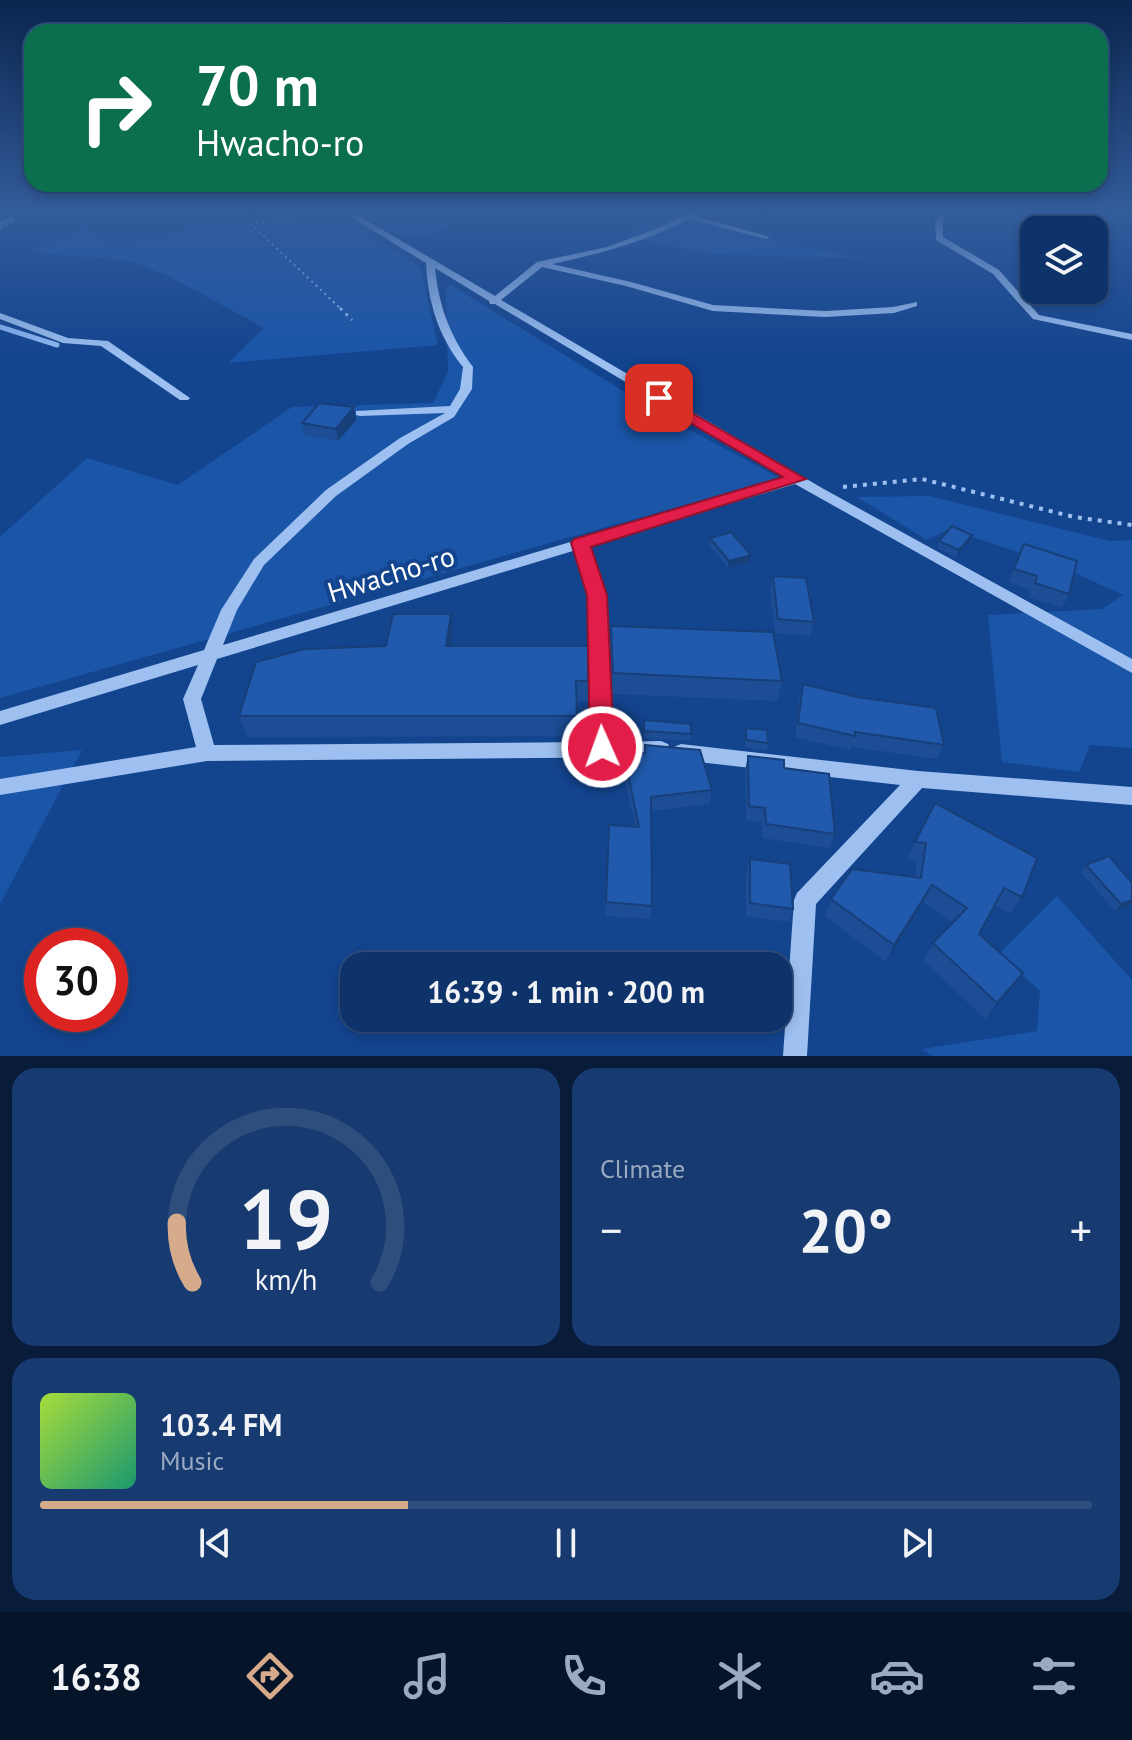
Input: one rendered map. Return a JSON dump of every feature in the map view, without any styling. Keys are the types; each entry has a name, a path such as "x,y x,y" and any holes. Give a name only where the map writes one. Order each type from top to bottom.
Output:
{"street":[{"path":"424,259 817,491 1132,667"},
{"path":"493,302 540,264 562,259"},
{"path":"975,259 996,272 1036,317 1132,337"},
{"path":"207,753 192,699 229,610 259,562 331,493 404,441 450,415 466,389 468,367 449,345 433,306 430,263"},
{"path":"540,264 713,308 825,314 894,310 914,304"},
{"path":"0,316 67,341 104,343 184,398"},
{"path":"360,413 454,409"},
{"name":"Hwacho-ro","path":"0,718 797,479"},
{"path":"581,543 597,595 602,747"},
{"path":"0,787 207,753 602,747 664,749 918,779 1132,796"},
{"path":"795,1056 805,900 918,779"}],"path":[{"path":"288,259 352,320"},
{"path":"817,491 922,479 1074,517 1132,525"}],"shaded area":[{"path":"112,259 408,259 420,267 438,345 228,363 264,328 169,276 131,261"},
{"path":"449,284 664,416 780,478 0,698 0,537 87,458 178,485 292,407 433,403 448,372 446,291"},
{"path":"929,496 1110,541 1132,540 1132,748 1090,745 1079,772 1002,762 988,615 1102,609 1123,595 1062,567 949,529 927,540 857,497"},
{"path":"82,750 0,904 0,757"},
{"path":"1057,896 1132,980 1132,1056 933,1056 922,1049 1037,1031 1040,991 999,954"}],"building":[{"path":"319,403 354,407 336,429 302,423"},
{"path":"952,526 972,535 959,550 939,541"},
{"path":"731,532 751,555 729,561 710,538"},
{"path":"1024,544 1077,561 1069,594 1035,583 1037,576 1014,569"},
{"path":"773,576 806,578 814,622 778,619"},
{"path":"393,614 451,614 446,646 588,646 588,681 576,681 577,716 239,716 256,662 305,649 386,646"},
{"path":"611,626 773,632 782,681 613,673"},
{"path":"803,684 857,697 936,708 944,745 855,732 855,736 798,723"},
{"path":"644,720 691,724 691,734 644,731"},
{"path":"746,728 767,730 768,743 746,740"},
{"path":"645,745 700,750 712,790 651,797 652,906 606,902 609,825 639,827 624,755 645,753"},
{"path":"748,756 784,760 784,768 829,774 835,834 766,824 765,808 749,806"},
{"path":"935,803 1037,858 1022,897 1004,888 979,934 1023,973 997,1003 933,943 967,908 932,885 894,945 831,899 852,869 921,878 926,843 915,842"},
{"path":"1109,856 1132,883 1132,900 1121,904 1086,865"},
{"path":"750,859 790,864 793,909 750,903"}],"waterway":[{"path":"0,327 57,345"}],"route":[{"path":"602,747 597,595 581,543 797,479 659,398"}]}
